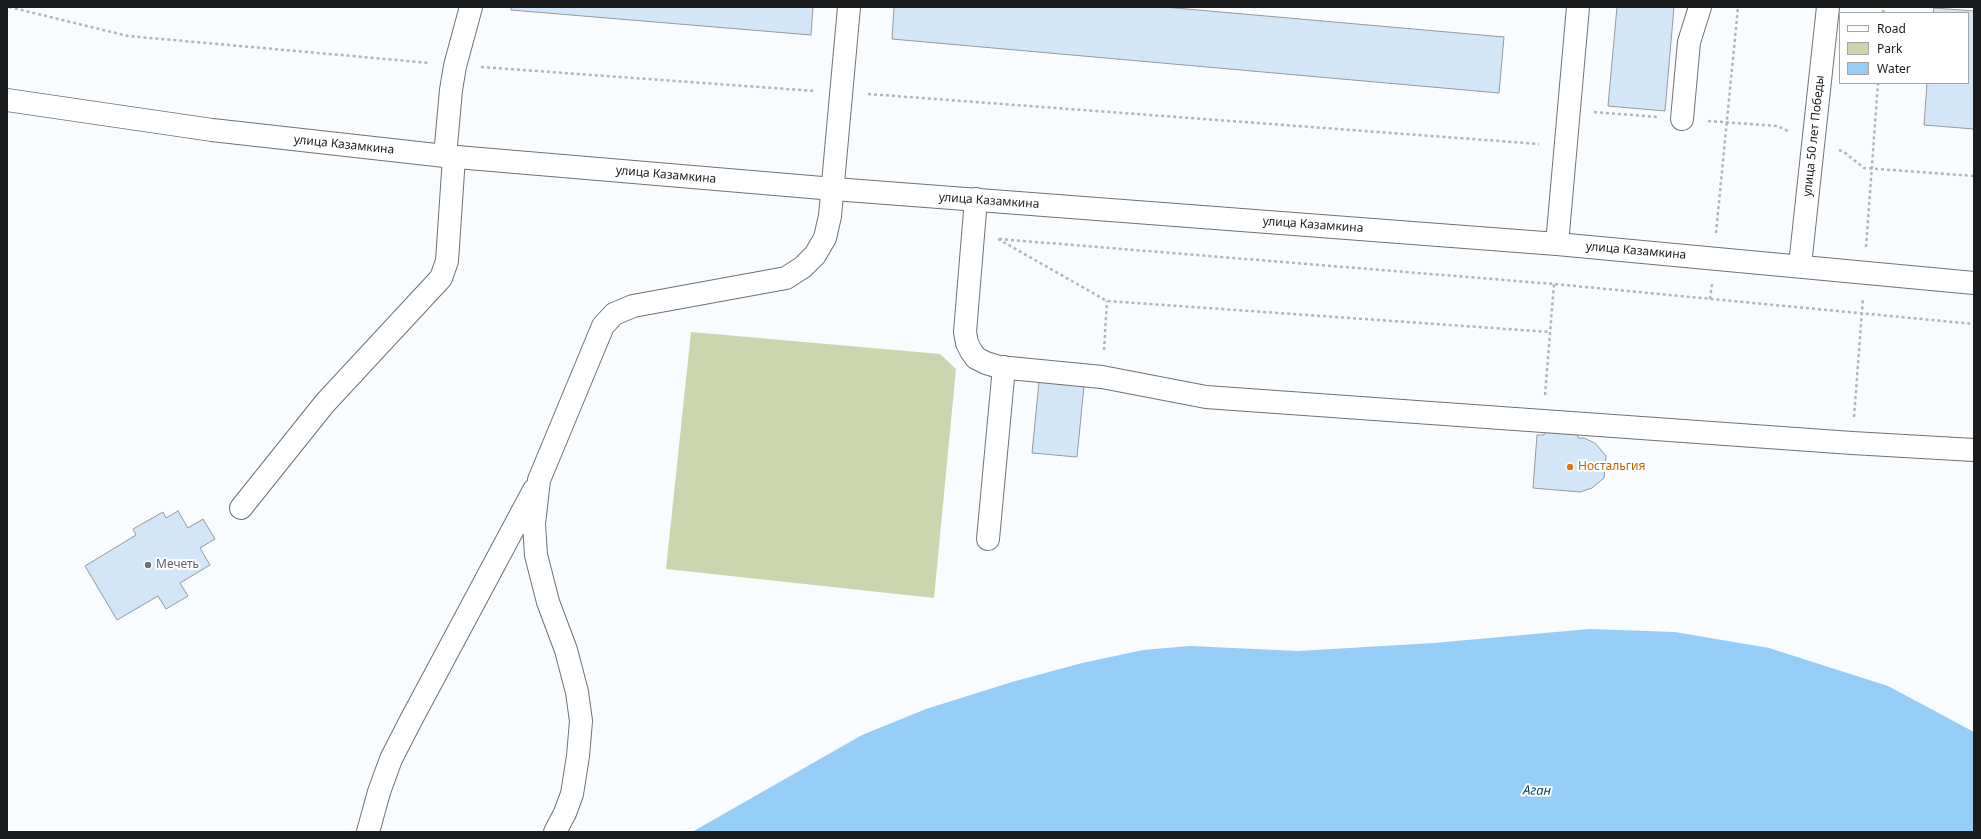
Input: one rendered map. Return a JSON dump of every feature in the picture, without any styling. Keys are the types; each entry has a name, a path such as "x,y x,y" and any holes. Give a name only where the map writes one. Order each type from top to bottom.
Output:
{"main road":[{"path":"241,508 325,403 441,278 447,261 450,90 471,7"},
{"path":"368,832 379,792 391,759 539,480 603,326 614,314 633,306 786,278 803,267 815,255 825,238 834,189 849,7"},
{"path":"1557,244 1578,7"},
{"path":"1682,119 1689,42 1700,7"},
{"name":"улица 50 лет Победы","path":"1800,265 1828,7"},
{"name":"улица Казамкина","path":"7,100 212,130 449,157 834,189 1557,244 1974,282"},
{"path":"976,200 965,332 967,342 976,358 986,363 1004,367 1102,377 1206,397 1852,443 1974,450"},
{"path":"988,539 1004,367"},
{"path":"539,480 534,524 536,555 548,602 566,650 577,692 581,721 578,756 572,794 565,813 555,832"}],"path":[{"path":"9,7 128,36 455,66 842,92 1566,146"},
{"path":"1710,299 1738,7"},
{"path":"1852,443 1878,84"},
{"path":"1569,110 1727,123"},
{"path":"1872,169 1974,176"},
{"path":"1550,332 1107,301 997,238 1554,284 1862,312 1974,324"},
{"path":"1543,421 1554,284"},
{"path":"1102,377 1107,301"}],"green space":[{"path":"691,332 940,354 956,369 934,598 666,569"}],"water":[{"name":"Аган","path":"1589,629 1675,632 1769,648 1888,686 1974,732 1974,832 692,832 862,735 926,709 1012,682 1082,663 1143,650 1190,646 1298,651 1434,643"}],"building":[{"path":"511,7 813,7 811,35 511,10"},
{"path":"894,7 1164,7 1504,37 1499,93 892,39"},
{"path":"1617,7 1674,7 1665,111 1608,106"},
{"path":"1934,8 1974,11 1974,129 1924,125 1927,84 1969,84 1969,12 1933,12"},
{"path":"1039,382 1084,386 1077,457 1032,453"},
{"name":"Ностальгия","path":"1545,427 1578,429 1578,438 1584,438 1595,443 1606,456 1604,478 1592,488 1580,492 1533,488 1537,435 1544,435"},
{"name":"Мечеть","path":"178,511 188,528 203,519 215,539 200,548 210,565 180,583 188,596 166,609 158,596 117,620 85,566 136,535 133,529 163,512 166,518"}],"place":[{"name":"Ностальгия","path":"1570,467"},
{"name":"Мечеть","path":"148,565"}]}
